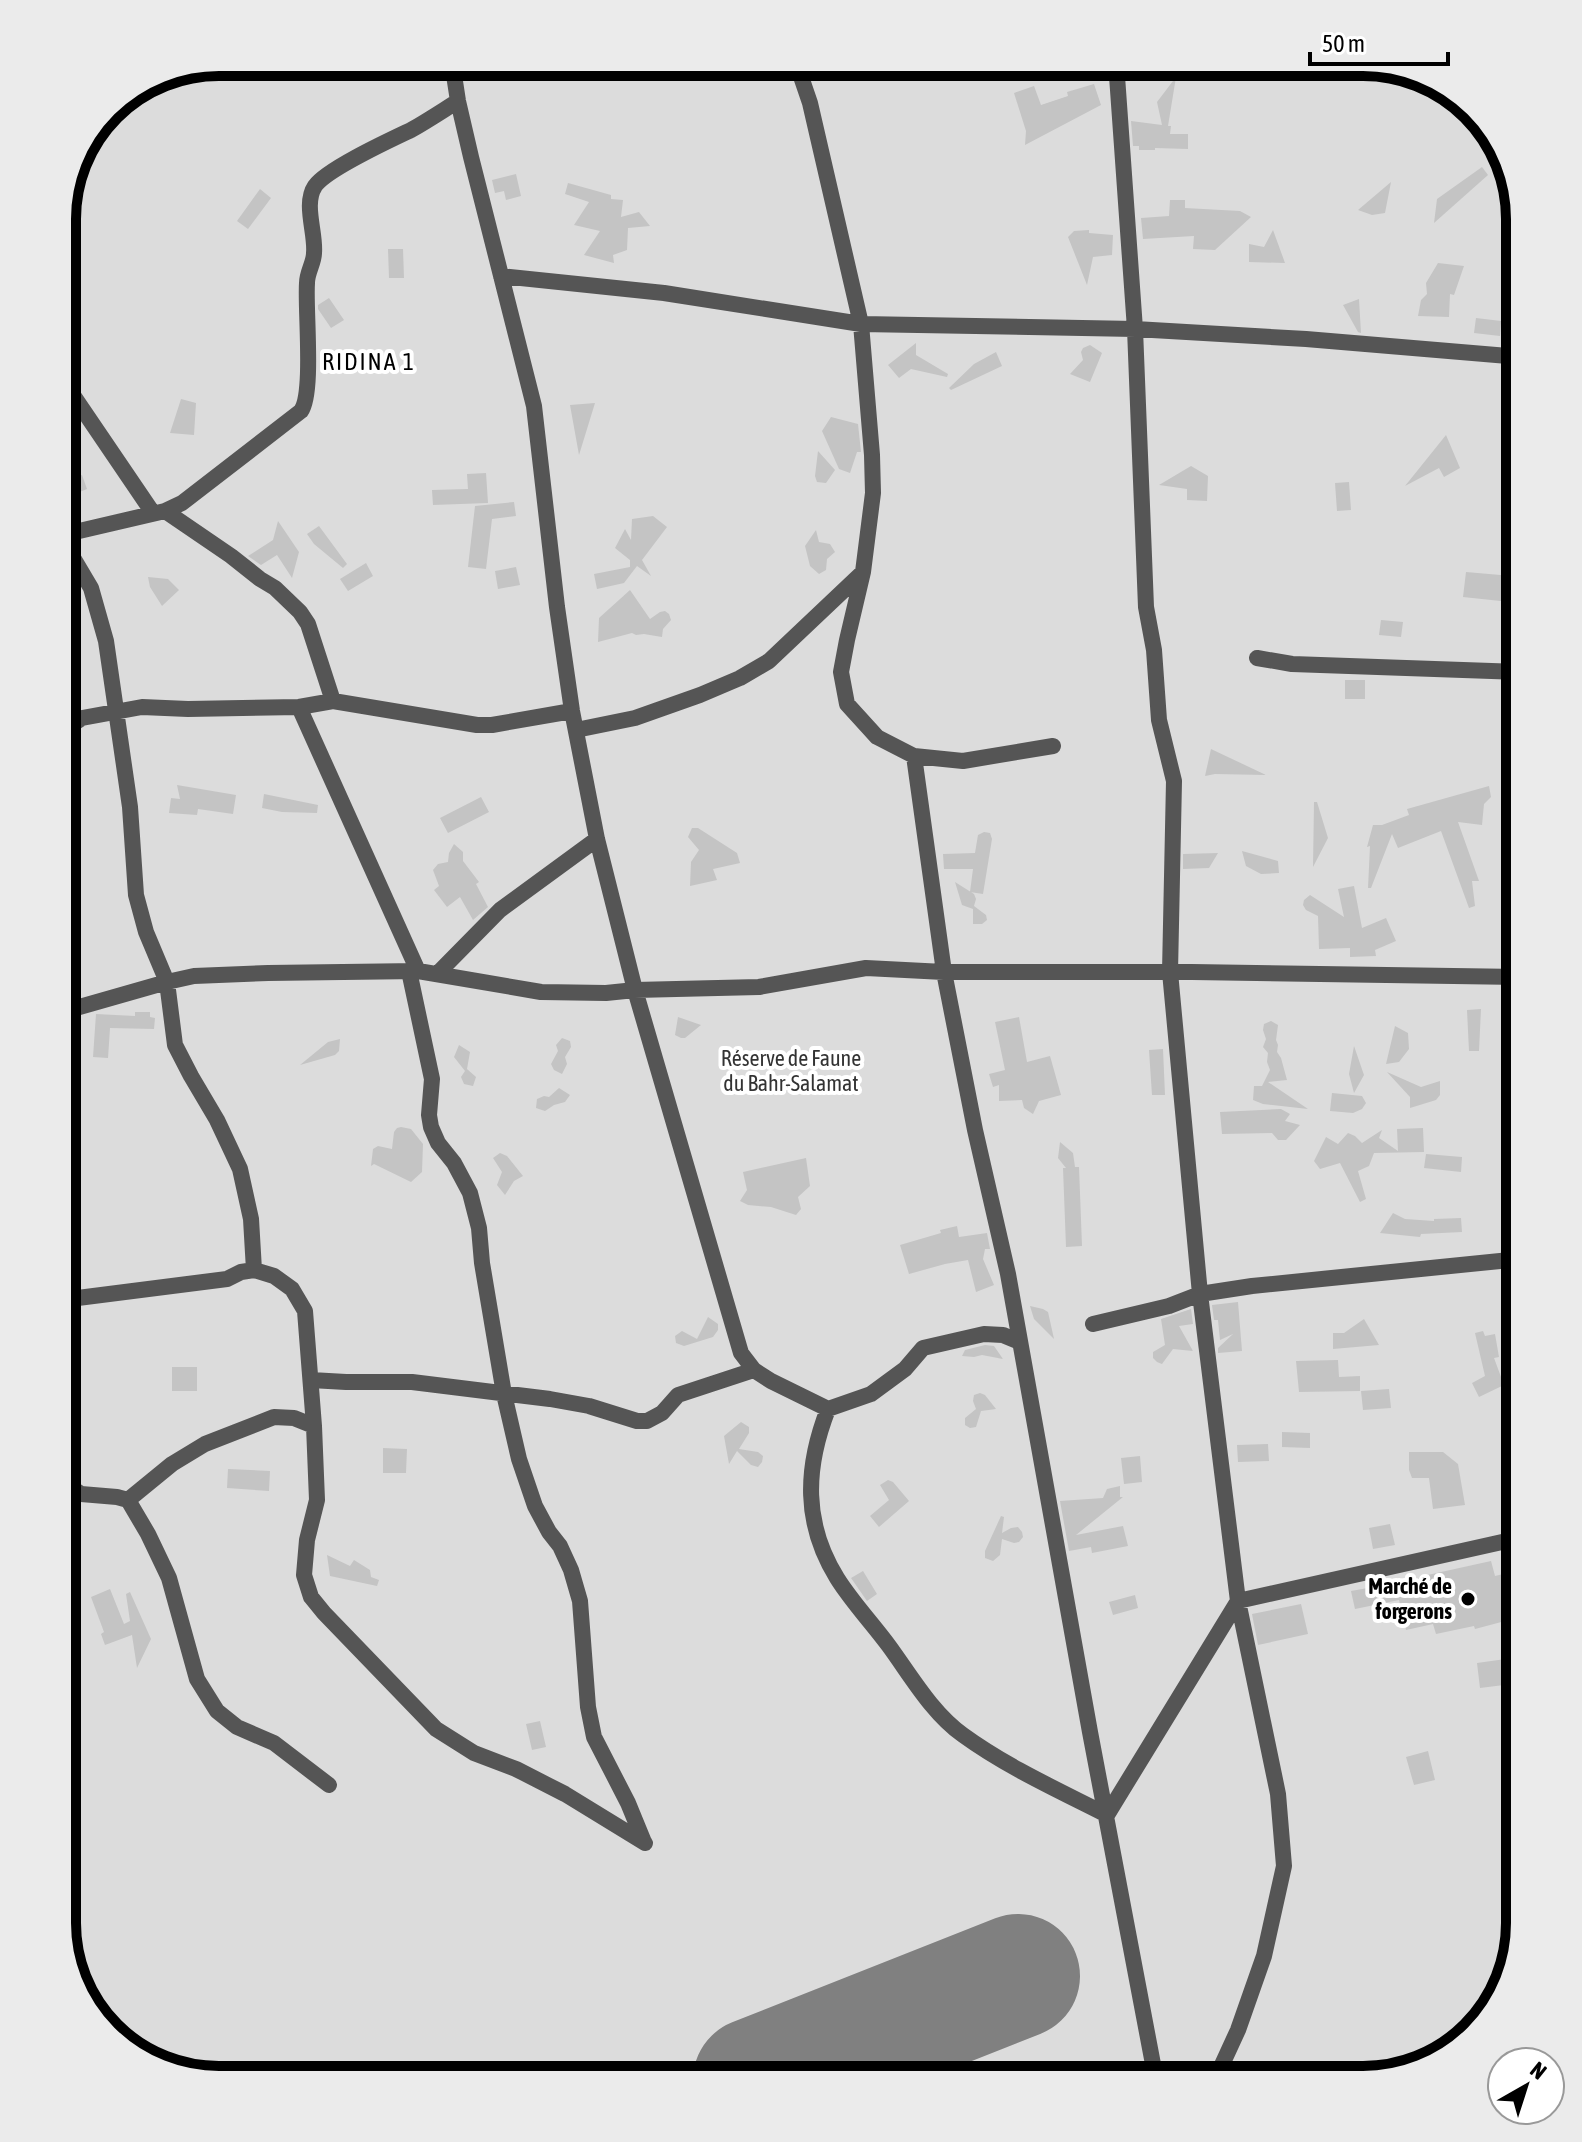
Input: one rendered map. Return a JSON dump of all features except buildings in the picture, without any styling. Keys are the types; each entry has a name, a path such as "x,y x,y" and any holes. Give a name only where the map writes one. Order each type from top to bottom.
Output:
{"street":[{"path":"454,76 534,406 572,711 597,839 635,990 741,1353 754,1370 771,1381 828,1409 871,1394 905,1369 923,1348 984,1334 1003,1335 1020,1342"},
{"path":"801,76 810,103 861,324 872,455 873,493 863,572 841,672 847,704 877,737 914,756 963,761 1053,746"},
{"path":"1117,76 1135,329 1146,607 1154,650 1159,720 1174,781 1170,972 1200,1294 1238,1601 1278,1794 1284,1866 1264,1956 1238,2030 1221,2066"},
{"path":"76,533 182,503 301,411 305,406 307,279 315,254 311,199 314,188 345,165 458,101"},
{"path":"501,276 664,293 861,324 1135,329 1506,356"},
{"path":"76,398 159,512 231,556 275,588 300,612 308,624 333,701"},
{"path":"76,562 91,588 106,641 130,807 136,895 146,932 167,982 175,1045 240,1169 251,1219 254,1270"},
{"path":"576,730 635,718 700,695 750,672 769,661 863,572"},
{"path":"1257,658 1292,664 1506,672"},
{"path":"76,722 82,718 142,707 299,707 333,701 477,725 572,711"},
{"path":"76,1298 227,1279 254,1270 274,1276 292,1289 305,1311 314,1426 317,1500 307,1540 304,1575 311,1597 436,1729 474,1753 516,1769 565,1794 645,1843 594,1737 588,1707 580,1601 571,1570 535,1506 519,1459 504,1394 479,1228 470,1193 431,1127 432,1079 414,971 299,707"},
{"path":"914,756 944,972 975,1130 1008,1274 1153,2066"},
{"path":"437,974 500,910 597,839"},
{"path":"76,1008 194,976 253,973 414,971 541,992 606,993 759,987 866,968 944,972 1506,977"},
{"path":"1093,1324 1169,1306 1200,1294 1506,1260"},
{"path":"311,1380 412,1382 576,1403 637,1421 647,1421 662,1413 678,1395 754,1370"},
{"path":"828,1409 821,1426 810,1477 813,1522 818,1541 837,1578 927,1700 960,1733 999,1759 1107,1815"},
{"path":"128,1500 172,1464 205,1444 274,1417 294,1418 314,1426"},
{"path":"76,1491 81,1494 128,1500 169,1578 197,1679 217,1711 237,1727 274,1743 329,1785"},
{"path":"1107,1815 1238,1601 1506,1541"}],"green space":[{"name":"Réserve de Faune du Bahr-Salamat","path":"1372,76 1400,81 1434,95 1464,118 1487,148 1501,182 1506,219 1506,1923 1501,1960 1487,1994 1464,2024 1434,2047 1400,2061 1363,2066 210,2066 173,2058 140,2042 118,2024 95,1994 81,1960 76,1923 76,210 87,164 100,140 118,118 147,95 200,77"}],"runway":[{"path":"790,2066 1018,1976"}],"place":[{"name":"Marché de forgerons","path":"1468,1599"}],"district":[{"name":"RIDINA 1","path":"369,361"}]}
